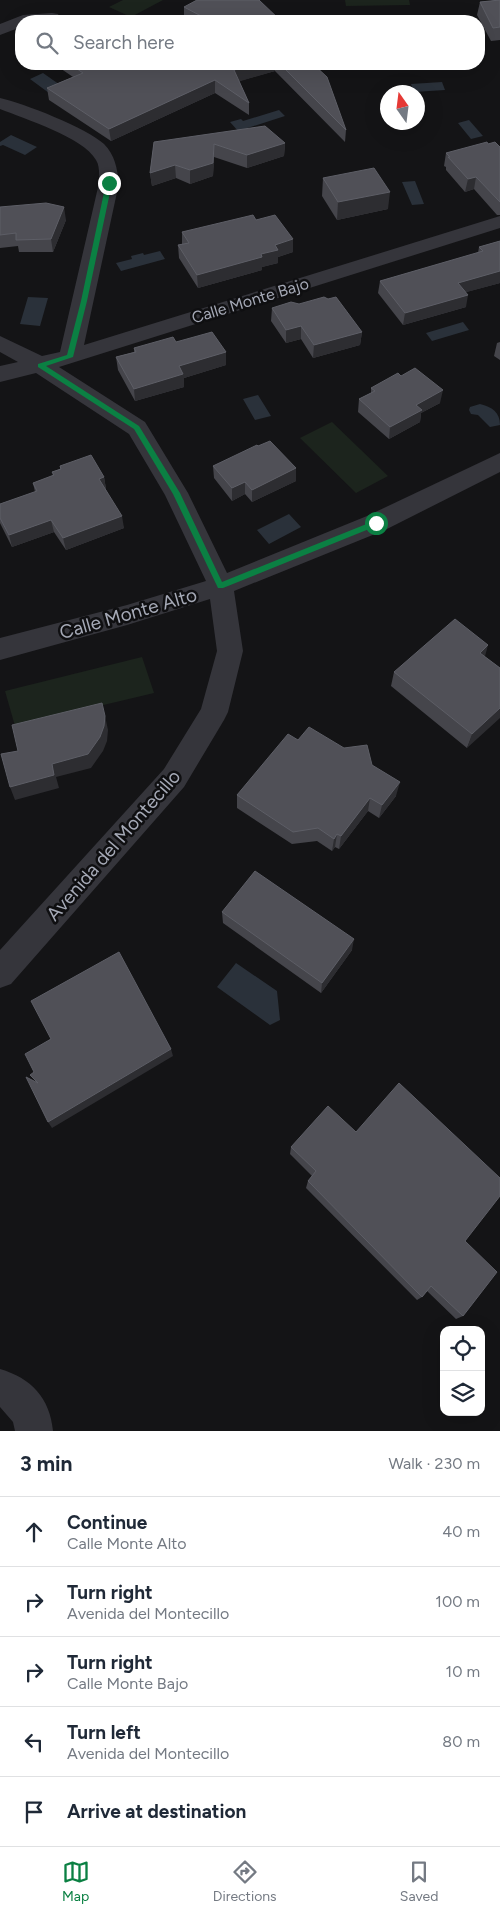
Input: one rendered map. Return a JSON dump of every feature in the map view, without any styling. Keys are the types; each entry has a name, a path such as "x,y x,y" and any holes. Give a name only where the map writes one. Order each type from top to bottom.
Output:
{"street":[{"path":"0,30 15,24"},
{"path":"0,103 70,131 97,148 107,162 109,183 70,357"},
{"name":"Calle Monte Bajo","path":"0,374 70,357 500,222"},
{"name":"Avenida del Montecillo","path":"0,342 40,365 137,428 176,493 220,586 230,651 214,712 174,778 0,973"},
{"name":"Calle Monte Alto","path":"0,649 127,615 220,586 376,523 500,462"},
{"path":"0,1388 7,1390 24,1404 34,1431"}],"shaded area":[{"path":"123,0 163,0 135,15 127,15 109,7"},
{"path":"345,0 409,0 410,5 346,6"},
{"path":"43,73 63,87 49,93 30,79"},
{"path":"442,82 445,90 425,91 425,85 411,84"},
{"path":"279,110 285,116 238,131 230,122 241,119 243,121"},
{"path":"469,120 483,136 471,139 458,123"},
{"path":"11,135 37,147 25,155 3,145 0,146 0,142"},
{"path":"415,181 424,204 412,205 402,182"},
{"path":"160,251 165,259 121,271 116,263 132,259 131,256"},
{"path":"28,297 48,298 40,326 20,324"},
{"path":"463,322 469,330 432,341 426,333"},
{"path":"258,395 271,416 255,420 243,399"},
{"path":"480,404 497,413 500,425 490,427 478,415 471,414 470,407"},
{"path":"332,422 388,476 356,493 300,438"},
{"path":"289,514 301,527 269,544 257,530"},
{"path":"142,657 154,693 15,726 5,691"},
{"path":"236,963 277,991 280,1020 270,1025 217,987"}],"building":[{"path":"197,0 259,0 275,15 199,15 184,7"},
{"path":"500,0 500,27 493,28 480,2"},
{"path":"79,70 234,70 249,103 215,80 109,129 47,88 83,73"},
{"path":"286,70 319,70 327,77 346,130"},
{"path":"265,126 285,143 247,155 214,144 213,163 190,170 175,165 150,173 154,142"},
{"path":"487,142 488,144 495,142 500,147 500,202 476,177 468,179 446,153"},
{"path":"374,168 390,192 338,202 323,178"},
{"path":"46,203 64,207 51,239 16,240 16,233 0,235 0,207"},
{"path":"253,215 256,220 275,215 293,239 275,245 278,250 261,254 262,257 197,275 178,245 189,243 182,232"},
{"path":"500,241 500,271 458,283 468,295 405,313 380,281 483,251 479,247"},
{"path":"324,297 328,299 336,297 362,332 314,345 301,326 286,330 272,308 291,302 299,304"},
{"path":"212,332 226,352 179,366 183,374 134,389 116,357 136,352 134,348 173,337 176,342"},
{"path":"415,368 443,390 416,405 422,410 390,427 359,399 375,391 371,388 398,373 401,376"},
{"path":"270,441 296,468 252,490 245,482 232,488 213,466 257,445"},
{"path":"91,455 104,477 99,479 122,516 63,538 51,520 9,535 0,518 0,504 37,491 33,483 54,475 52,472 61,469 60,466"},
{"path":"455,619 488,645 480,653 500,668 500,708 472,734 394,672"},
{"path":"102,703 105,716 104,726 100,737 88,754 52,764 54,775 10,787 1,754 18,751 12,725"},
{"path":"309,727 344,748 367,745 372,765 400,782 382,805 370,798 341,836 337,834 334,839 318,828 293,832 237,795 288,734 298,740"},
{"path":"255,871 354,939 322,983 222,912"},
{"path":"119,952 171,1049 48,1122 26,1077 38,1083 30,1075 34,1072 25,1054 51,1039 31,1001"},
{"path":"399,1083 500,1178 500,1196 465,1241 497,1272 463,1316 431,1286 422,1297 308,1181 316,1171 291,1147 328,1106 356,1132"}],"route":[{"path":"109,183 70,357 40,365 137,428 176,493 220,586 376,523"}]}
